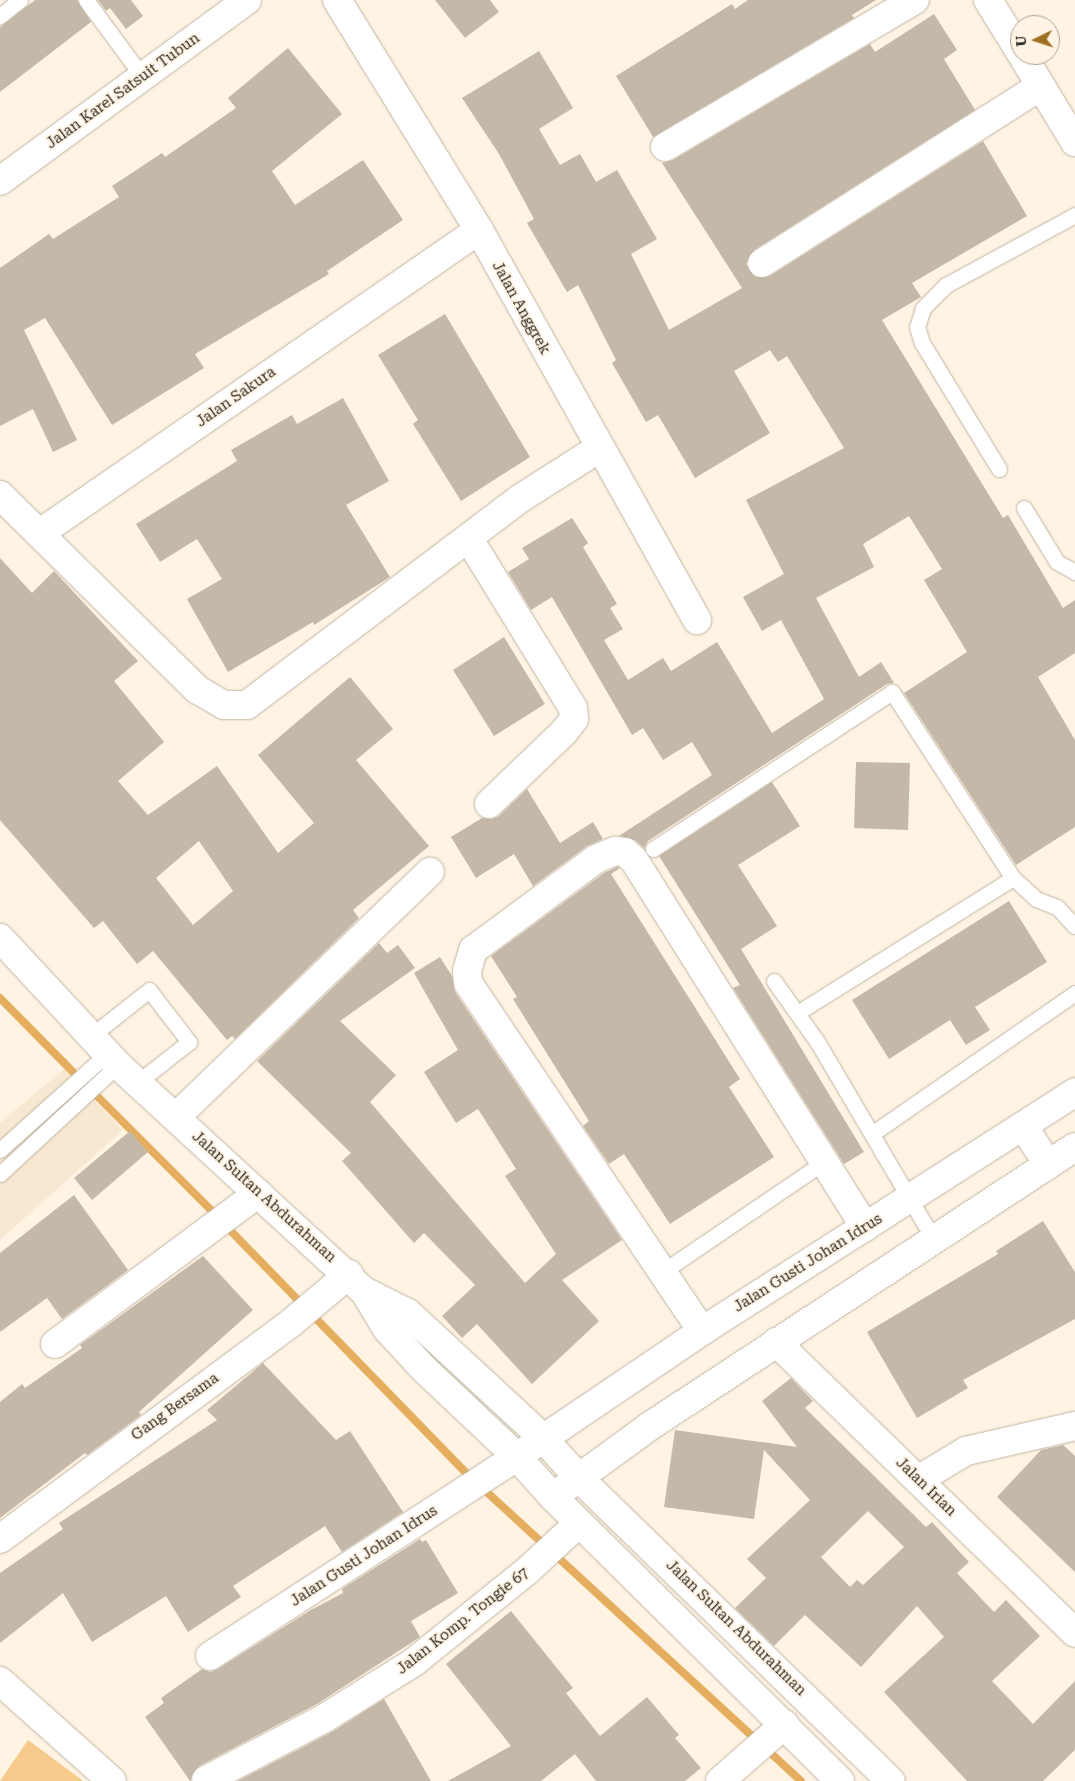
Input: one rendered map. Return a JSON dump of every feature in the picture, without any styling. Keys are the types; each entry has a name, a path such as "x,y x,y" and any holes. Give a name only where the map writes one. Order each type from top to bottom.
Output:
{"street":[{"name":"Jalan Karel Satsuit Tubun","path":"0,181 247,0"},
{"name":"Jalan Anggrek","path":"337,0 478,230 598,449 697,620"},
{"path":"665,147 915,0"},
{"path":"988,0 1010,35"},
{"path":"1028,65 1075,142"},
{"path":"762,263 1041,86"},
{"name":"Jalan Sakura","path":"40,533 478,230"},
{"path":"0,494 198,690 224,705 247,705 521,498 598,449"},
{"path":"469,539 573,708 574,719 489,804"},
{"path":"702,1331 468,983 467,971 473,950 596,859 615,851 626,852 634,860 865,1227"},
{"path":"176,1117 430,872"},
{"name":"Jalan Sultan Abdurahman","path":"0,938 176,1117 258,1193 357,1283 408,1313 543,1438 578,1477 891,1781"},
{"name":"Jalan Gusti Johan Idrus","path":"210,1656 516,1457 702,1331 1075,1092"},
{"path":"1023,1126 1048,1164"},
{"path":"553,1497 578,1477 776,1342 1075,1146"},
{"path":"55,1344 222,1223 258,1193"},
{"path":"357,1283 387,1329 516,1457 553,1497 572,1530 840,1781"},
{"name":"Gang Bersama","path":"0,1539 291,1322 323,1296 357,1283"},
{"name":"Jalan Irian","path":"776,1342 1075,1633"},
{"path":"918,1480 966,1451 1075,1426"},
{"name":"Jalan Komp. Tongie 67","path":"206,1780 325,1718 414,1662 528,1570 572,1530"},
{"path":"0,1681 112,1781"},
{"path":"720,1781 783,1726"}],"lane":[{"path":"0,16 20,0"},
{"path":"86,0 142,76"},
{"path":"999,469 922,343 917,327 923,308 946,285 1075,215"},
{"path":"1024,508 1057,562 1075,572"},
{"path":"653,849 892,692 1013,878 1036,899 1057,907 1075,926"},
{"path":"797,1013 1013,878"},
{"path":"774,981 797,1013 873,1133 933,1238"},
{"path":"0,1150 85,1084 116,1057 149,990 189,1042 116,1057"},
{"path":"873,1133 1075,993"},
{"path":"0,1174 85,1084"},
{"path":"662,1272 824,1162"}],"shaded area":[{"path":"64,1069 123,1130 0,1240 0,1123"},
{"path":"28,1740 82,1780 82,1781 0,1781"}],"building":[{"path":"35,0 77,0 91,22 0,92 0,27"},
{"path":"98,0 131,0 143,16 126,29 110,8 106,11"},
{"path":"435,0 490,0 499,12 465,38"},
{"path":"748,0 876,0 852,15 854,18 653,137 616,76 732,4 735,9"},
{"path":"934,14 957,50 944,59 975,110 754,250 746,264 755,277 770,276 983,141 1027,216 912,283 921,297 882,320 1003,518 1008,515 1063,608 1075,600 1075,653 1038,677 1075,740 1075,827 1016,865 904,693 967,652 924,580 942,569 909,516 863,544 874,567 816,598 859,677 881,662 894,683 887,684 648,841 644,848 635,840 619,836 712,775 692,742 663,760 643,728 632,735 552,597 531,610 508,572 529,559 522,548 572,518 588,543 583,547 617,604 610,608 623,629 604,640 628,680 663,658 671,671 717,642 772,733 824,699 781,620 762,631 743,597 784,574 746,500 844,448 787,356 778,362 770,350 734,371 770,433 695,478 658,415 646,422 612,363 616,360 578,285 567,292 527,223 534,219 499,154 462,98 539,51 573,108 539,129 560,165 580,154 596,182 617,170 657,239 631,254 669,330 742,288 662,163 673,160 870,44 875,52"},
{"path":"288,48 342,114 272,171 295,205 363,160 403,220 327,271 329,274 195,354 204,368 112,425 45,318 24,330 77,440 53,452 33,409 0,426 0,268 49,234 53,239 119,197 112,186 162,153 165,157 236,108 228,98"},
{"path":"445,314 530,457 461,501 413,424 418,420 378,355"},
{"path":"343,398 389,481 346,505 390,577 314,625 313,622 228,672 187,599 222,579 197,539 160,562 136,524 237,461 231,450 292,415 297,424"},
{"path":"0,558 32,593 54,571 138,661 114,681 164,742 118,781 148,815 217,766 278,853 314,823 258,755 350,677 393,729 356,760 429,846 353,910 359,918 235,1039 232,1036 227,1040 153,951 137,964 103,921 94,928 0,820","holes":["199,841 233,891 193,925 156,878"]},
{"path":"504,637 545,704 494,736 453,670"},
{"path":"856,762 910,763 908,830 854,828"},
{"path":"772,782 800,826 738,865 777,926 741,949 864,1152 844,1164 733,988 740,985 659,856"},
{"path":"527,789 560,843 593,822 603,839 587,846 533,886 514,854 476,878 451,837 482,818 492,819 499,816"},
{"path":"617,867 620,868 611,874 740,1079 729,1087 774,1157 670,1224 624,1154 609,1164 583,1126 589,1121 513,999 517,997 491,956 604,873"},
{"path":"1009,901 1047,962 975,1007 990,1030 966,1045 950,1020 889,1059 852,1000"},
{"path":"379,943 387,953 398,945 415,968 340,1021 396,1075 370,1102 525,1283 556,1254 505,1176 516,1169 478,1109 456,1123 424,1072 458,1050 414,973 440,957 452,976 455,992 622,1240 562,1280 599,1321 532,1384 477,1324 462,1338 442,1316 475,1285 424,1233 414,1243 342,1161 351,1153 257,1061"},
{"path":"130,1131 148,1152 92,1200 74,1178"},
{"path":"74,1195 128,1270 62,1319 47,1298 0,1332 0,1253"},
{"path":"1043,1221 1075,1272 1075,1319 963,1380 968,1388 917,1418 867,1332 998,1254 996,1251"},
{"path":"203,1256 253,1310 139,1412 141,1415 87,1455 85,1453 0,1518 0,1402 22,1384 25,1388 82,1348 80,1345"},
{"path":"263,1363 336,1440 350,1431 403,1512 342,1552 325,1526 233,1586 241,1597 188,1632 166,1596 92,1642 63,1593 0,1643 0,1573 63,1529 59,1523 217,1420 207,1410"},
{"path":"791,1378 813,1401 805,1408 926,1527 932,1522 969,1562 957,1573 994,1612 1006,1600 1040,1636 992,1681 1033,1724 1075,1681 1075,1750 1043,1781 967,1781 884,1692 944,1637 917,1606 861,1667 805,1615 774,1646 735,1608 766,1578 747,1559 810,1500 764,1450 754,1519 664,1507 675,1430 797,1447 762,1401","holes":["868,1511 904,1547 863,1585 857,1580 850,1587 821,1557"]},
{"path":"1063,1445 1075,1456 1075,1572 997,1497 1041,1450"},
{"path":"420,1539 422,1542 426,1540 458,1593 411,1621 420,1637 317,1704 199,1766 190,1781 145,1717 164,1703 161,1698 202,1669 210,1672 218,1669 309,1611 343,1593 342,1589"},
{"path":"511,1611 573,1688 566,1693 600,1736 647,1697 679,1735 675,1738 701,1768 685,1781 596,1781 575,1754 541,1781 448,1781 511,1746 446,1664"},
{"path":"384,1699 431,1781 238,1781 332,1732"}],"waterway":[{"path":"0,998 81,1080"},
{"path":"89,1088 217,1216"},
{"path":"225,1225 465,1472 801,1781"}]}
